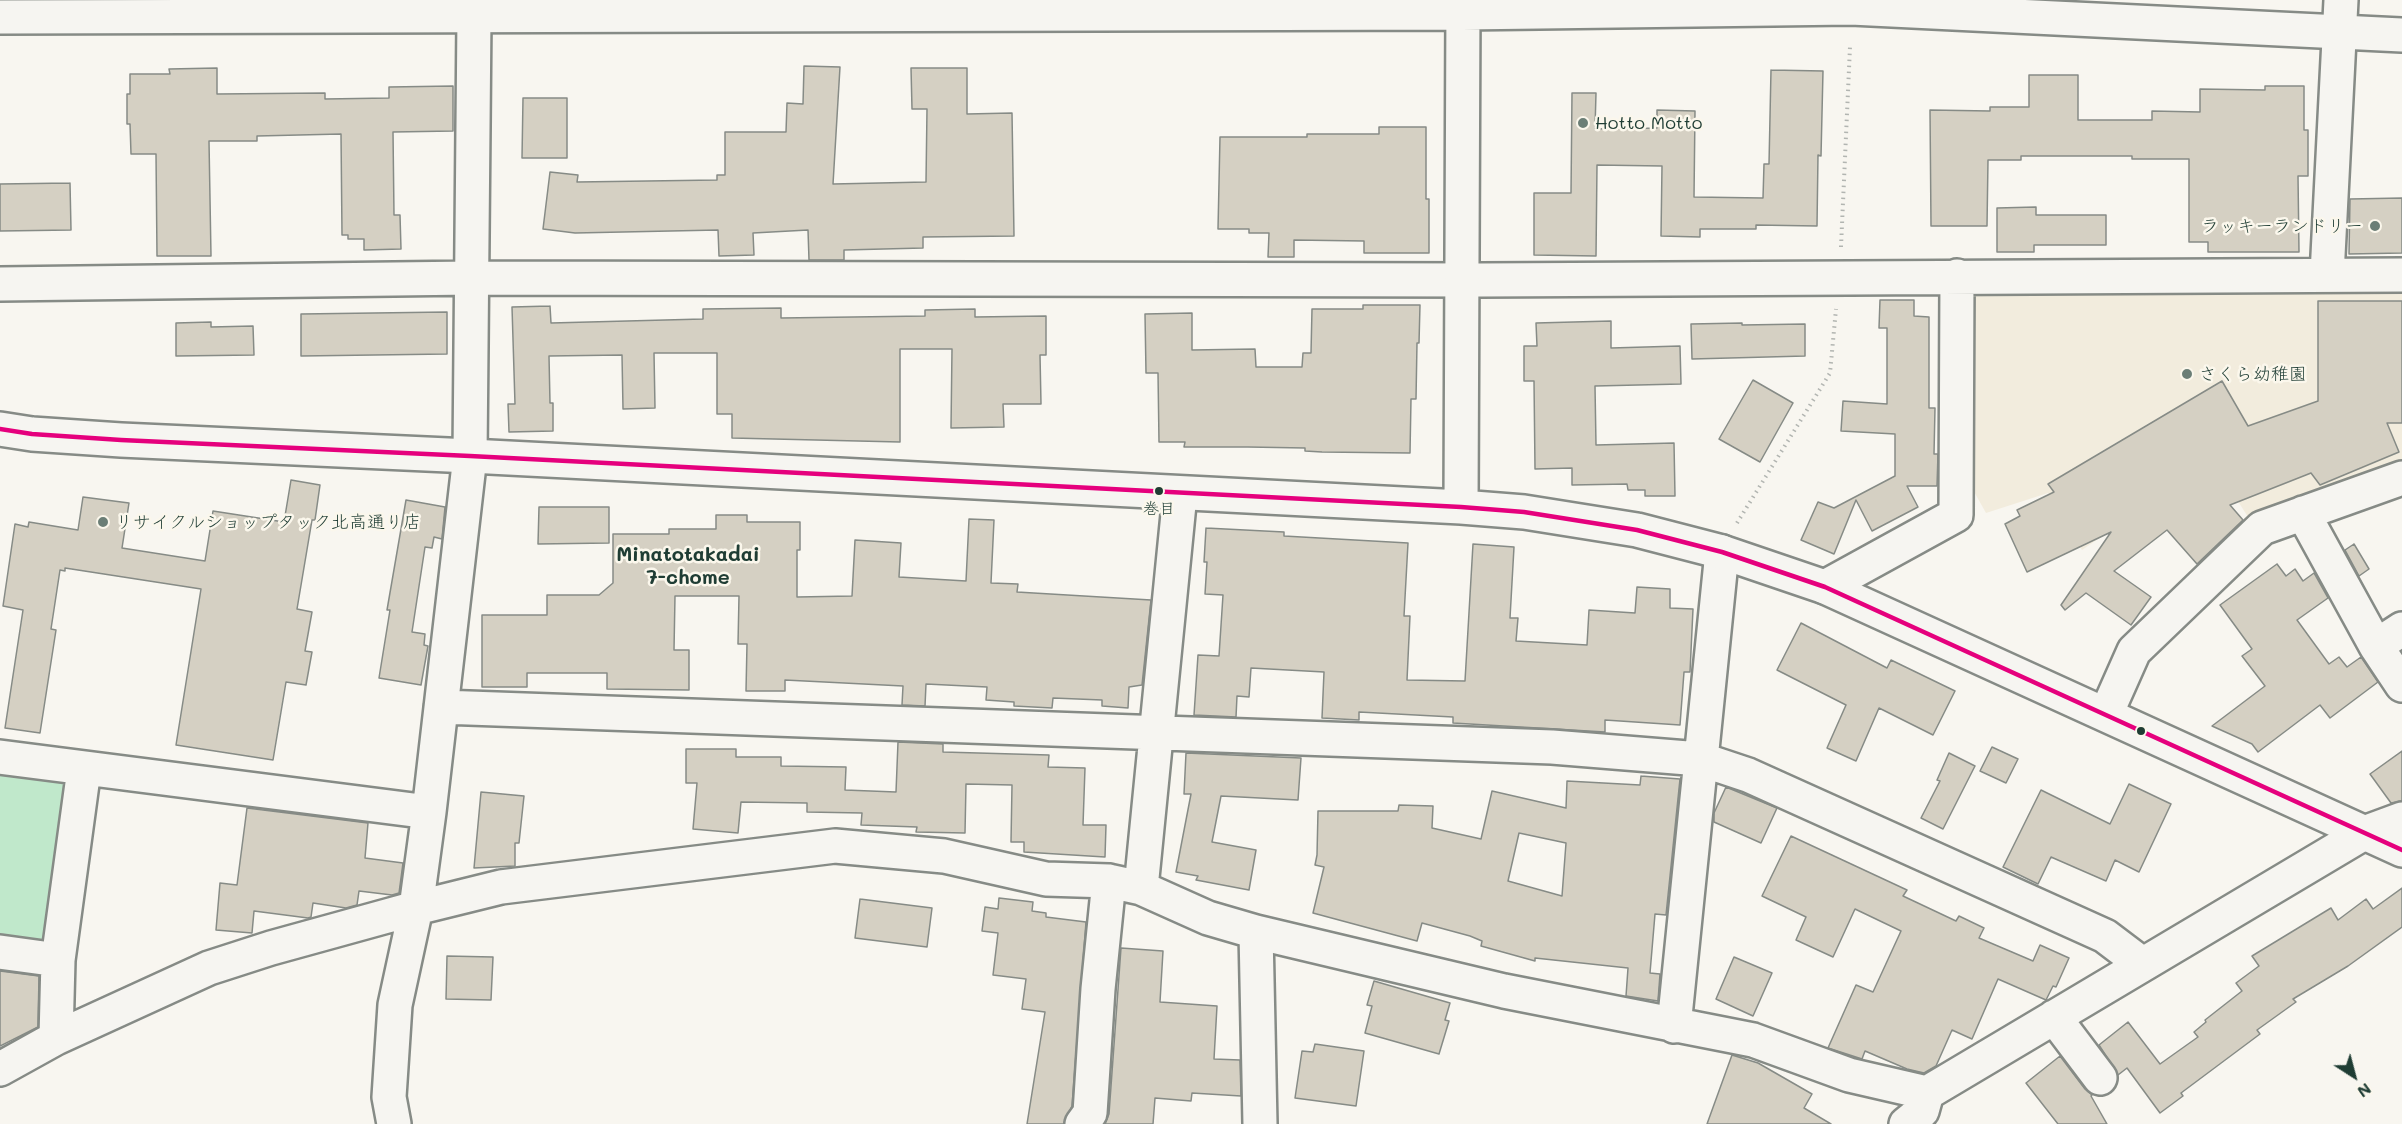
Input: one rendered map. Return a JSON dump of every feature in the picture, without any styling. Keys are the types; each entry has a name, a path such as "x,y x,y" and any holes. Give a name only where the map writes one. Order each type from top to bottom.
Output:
{"street":[{"path":"2327,275 2341,0"},
{"path":"1461,507 1463,7"},
{"path":"0,17 308,8 474,16 1463,7 1851,8 2402,35"},
{"path":"394,1124 390,1097 395,1005 416,908 470,456 474,16"},
{"path":"0,284 473,278 1463,280 2402,275"},
{"path":"1825,586 1956,515 1957,276"},
{"path":"0,429 32,434 121,440 1461,507 1524,512 1637,530 1722,552 1825,586 2402,850"},
{"path":"2106,714 2134,651 2262,528 2402,478"},
{"path":"1082,1124 1090,1113 1098,989 1125,885 1155,734 1180,494"},
{"path":"2303,513 2389,637 2402,685"},
{"path":"1674,1026 1722,552"},
{"path":"441,707 1552,747 1700,759 1748,775 2105,936 2142,964"},
{"path":"0,757 429,812"},
{"path":"56,1038 58,960 84,769"},
{"path":"0,1069 56,1038 209,968 271,948 416,908 501,887 835,846 944,856 1046,879 1125,885 1208,918 1256,932 1504,991 1753,1040 1849,1076 1927,1093 2364,833 2402,819"},
{"path":"1256,932 1260,1124"},
{"path":"0,952 58,960"},
{"path":"2054,1017 2100,1078"},
{"path":"1905,1124 1922,1111 1927,1093"}],"shaded area":[{"name":"さくら幼稚園","path":"1973,286 2402,287 2402,465 2250,520 2212,461 2082,550 2048,493 1986,513 1972,488"}],"green space":[{"path":"0,757 84,769 58,960 0,952"}],"building":[{"path":"804,66 840,67 833,184 926,182 927,109 912,109 911,68 967,68 967,114 1012,113 1014,236 923,237 923,248 844,250 844,260 809,260 808,230 753,233 754,255 719,256 718,230 575,233 543,229 550,172 578,175 577,182 717,180 717,175 725,175 725,132 786,132 787,103 803,104"},
{"path":"217,68 217,94 325,93 325,99 389,98 389,87 453,86 453,131 393,132 394,215 400,215 401,249 364,250 364,239 348,239 348,235 342,235 341,134 257,136 257,141 209,141 211,256 157,256 156,154 131,154 130,124 127,124 130,74 170,74 169,69"},
{"path":"1771,70 1823,71 1817,226 1756,225 1756,229 1700,229 1700,237 1661,236 1662,166 1597,165 1596,256 1534,255 1534,193 1571,193 1572,93 1596,93 1595,129 1657,128 1657,110 1695,111 1694,197 1763,198 1764,164 1769,164"},
{"path":"2029,75 2078,75 2078,120 2152,120 2152,111 2200,112 2200,89 2265,90 2265,86 2304,86 2304,130 2308,130 2308,176 2298,176 2299,252 2208,252 2208,242 2189,242 2189,159 2132,159 2132,156 2021,156 2021,160 1988,160 1987,226 1931,226 1930,110 1990,111 1990,107 2029,107"},
{"path":"523,98 567,98 567,158 522,158"},
{"path":"1379,127 1426,127 1429,253 1364,253 1364,241 1294,240 1294,257 1268,257 1269,233 1249,233 1249,229 1218,229 1220,137 1379,134"},
{"path":"70,183 71,230 0,231 0,184"},
{"name":"ラッキーランドリー","path":"2402,198 2402,253 2349,254 2350,199"},
{"path":"2036,207 2036,215 2106,215 2106,245 2034,245 2034,252 1997,252 1997,208"},
{"path":"1880,300 1914,300 1914,316 1929,317 1929,408 1935,408 1934,454 1938,454 1937,486 1907,486 1918,507 1872,531 1856,500 1834,554 1801,540 1818,502 1834,508 1895,476 1895,434 1841,431 1843,401 1887,404 1887,328 1879,328"},
{"path":"2318,301 2402,301 2402,423 2387,423 2399,452 2320,485 2311,473 2230,505 2243,520 2197,564 2167,530 2114,571 2151,597 2131,625 2086,593 2065,610 2061,605 2111,532 2027,572 2005,524 2020,516 2017,510 2054,492 2048,484 2222,381 2248,426 2318,401"},
{"path":"1363,305 1420,305 1416,399 1411,399 1410,453 1322,452 1305,451 1305,448 1184,447 1185,442 1159,442 1158,373 1146,373 1145,314 1192,313 1192,350 1255,349 1256,367 1302,367 1303,353 1311,353 1312,309 1363,309"},
{"path":"550,306 551,323 703,319 703,309 781,308 781,318 925,316 925,310 975,309 975,317 1046,316 1046,355 1040,355 1041,404 1003,404 1004,427 951,428 952,349 900,349 900,442 732,438 732,414 717,414 717,353 654,353 655,408 623,409 622,355 549,356 553,431 509,432 508,404 515,404 512,307"},
{"path":"447,312 447,354 301,356 301,314"},
{"path":"1611,321 1611,348 1680,346 1681,384 1595,386 1596,445 1674,443 1675,496 1645,496 1645,490 1628,490 1627,484 1572,485 1572,468 1535,469 1534,381 1524,381 1524,346 1537,346 1536,323"},
{"path":"211,322 211,327 253,326 254,355 176,356 176,323"},
{"path":"1742,323 1742,325 1805,324 1805,356 1692,359 1691,324"},
{"path":"1753,380 1793,403 1760,462 1719,439"},
{"path":"291,480 320,485 297,609 312,612 305,651 312,652 306,685 286,682 273,760 176,745 201,589 65,568 65,571 60,570 51,629 56,630 40,733 5,728 23,610 3,606 15,524 28,527 29,522 78,530 83,497 129,503 122,548 205,561 213,511 284,522"},
{"path":"406,500 445,507 442,539 434,537 432,548 425,547 412,632 425,634 424,645 428,646 421,685 379,678 390,610 387,610"},
{"path":"539,507 609,507 609,543 538,544"},
{"path":"716,515 747,515 747,522 800,522 800,550 797,550 797,597 852,596 855,540 901,543 899,577 966,581 969,519 994,520 991,583 1018,584 1017,592 1151,600 1142,685 1129,687 1128,708 1102,706 1102,700 1053,698 1052,708 1014,706 1014,702 986,700 987,687 926,684 925,706 902,705 903,686 785,680 785,691 746,691 747,644 738,644 739,596 675,596 674,650 689,650 689,690 607,689 607,673 527,673 527,687 482,687 482,615 547,615 547,595 599,595 613,583 613,534 669,534 669,529 716,529"},
{"path":"1206,528 1284,532 1284,536 1408,543 1404,616 1410,616 1407,680 1465,681 1473,544 1514,547 1510,618 1518,618 1516,641 1587,645 1589,610 1635,613 1637,587 1670,589 1670,608 1693,609 1690,672 1684,672 1680,725 1605,720 1605,732 1453,723 1453,717 1359,712 1359,720 1322,718 1324,672 1251,668 1249,697 1237,696 1236,717 1194,715 1198,655 1219,656 1223,595 1205,594"},
{"path":"2354,544 2369,569 2359,576 2345,550"},
{"path":"2277,564 2286,576 2295,569 2303,581 2314,573 2328,598 2297,620 2329,664 2339,657 2347,667 2361,657 2378,682 2330,718 2320,705 2258,752 2252,744 2212,726 2265,686 2242,656 2252,649 2220,605"},
{"path":"1801,623 1887,668 1891,660 1955,691 1933,735 1879,708 1856,761 1827,748 1846,705 1777,670"},
{"path":"898,742 943,744 943,752 1049,755 1048,767 1085,768 1083,825 1106,825 1105,857 1024,852 1024,842 1011,842 1012,785 966,784 965,833 916,832 917,827 861,825 862,813 807,812 807,803 741,802 738,833 693,829 697,783 686,783 686,749 736,749 736,757 781,757 781,766 846,767 845,790 896,792"},
{"path":"1992,747 2018,759 2006,783 1980,771"},
{"path":"2402,751 2402,801 2391,803 2370,774"},
{"path":"1186,753 1301,758 1298,800 1221,796 1212,842 1256,850 1249,890 1196,880 1198,876 1176,872 1191,794 1184,794"},
{"path":"1949,753 1975,766 1943,829 1921,818 1940,781 1937,780"},
{"path":"1641,776 1680,779 1666,915 1655,914 1650,973 1660,974 1658,1001 1626,996 1628,968 1535,958 1535,961 1481,946 1482,941 1470,936 1422,923 1417,941 1313,913 1324,867 1315,865 1318,811 1398,811 1399,805 1433,806 1432,828 1481,839 1492,791 1566,808 1567,781 1640,785","holes":["1519,833 1566,843 1562,896 1508,881"]},
{"path":"2129,784 2171,804 2139,872 2115,860 2106,881 2051,857 2038,884 2003,867 2041,790 2110,824"},
{"path":"1726,787 1777,808 1761,843 1714,822 1714,813"},
{"path":"481,792 524,796 519,843 515,843 515,866 474,868"},
{"path":"247,808 368,823 365,858 403,863 399,893 392,895 359,891 357,905 346,908 313,903 311,917 308,918 254,911 252,933 216,930 220,883 237,885"},
{"path":"1791,836 1907,890 1903,896 1956,921 1959,916 1984,928 1979,938 2033,961 2040,945 2069,958 2056,987 2053,986 2046,1000 1998,979 1972,1039 1952,1030 1936,1066 1924,1073 1907,1069 1865,1051 1862,1059 1828,1048 1856,985 1873,992 1901,931 1855,909 1833,957 1796,940 1806,917 1762,896"},
{"path":"2402,888 2402,927 2348,966 2293,999 2296,1002 2257,1030 2260,1034 2181,1093 2183,1096 2160,1113 2127,1068 2118,1075 2099,1045 2128,1022 2160,1064 2198,1037 2194,1032 2206,1022 2205,1020 2242,991 2236,983 2259,966 2252,956 2331,908 2338,920 2366,899 2373,909"},
{"path":"999,898 1033,902 1032,911 1046,913 1046,917 1086,922 1072,1106 1064,1124 1027,1124 1045,1012 1022,1009 1026,979 993,975 998,933 982,931 985,907 998,909"},
{"path":"860,899 932,908 927,947 855,938"},
{"path":"1121,948 1163,951 1160,1002 1217,1006 1214,1059 1240,1060 1241,1096 1192,1093 1191,1101 1155,1098 1153,1124 1105,1124 1109,1114"},
{"path":"447,956 493,957 491,1000 446,999"},
{"path":"1734,957 1772,973 1753,1016 1716,999"},
{"path":"0,971 39,976 38,1027 0,1046"},
{"path":"1374,981 1450,1003 1445,1020 1449,1021 1439,1054 1365,1033 1372,1006 1367,1005"},
{"path":"1315,1044 1364,1051 1356,1106 1295,1098 1302,1051 1313,1052"},
{"path":"1732,1055 1758,1063 1812,1094 1804,1108 1831,1124 1707,1124"},
{"path":"2060,1056 2092,1095 2107,1124 2058,1124 2026,1083"}],"transit line":[{"path":"0,429 32,434 121,440 1461,507 1524,512 1637,530 1722,552 1825,587 2402,850"}],"place":[{"name":"Hotto Motto","path":"1583,123"},
{"name":"ラッキーランドリー","path":"2375,226"},
{"name":"さくら幼稚園","path":"2187,374"},
{"name":"巻目","path":"1159,491"},
{"name":"リサイクルショップタック北高通り店","path":"103,522"}],"district":[{"name":"Minatotakadai 7-chome","path":"688,566"}]}
